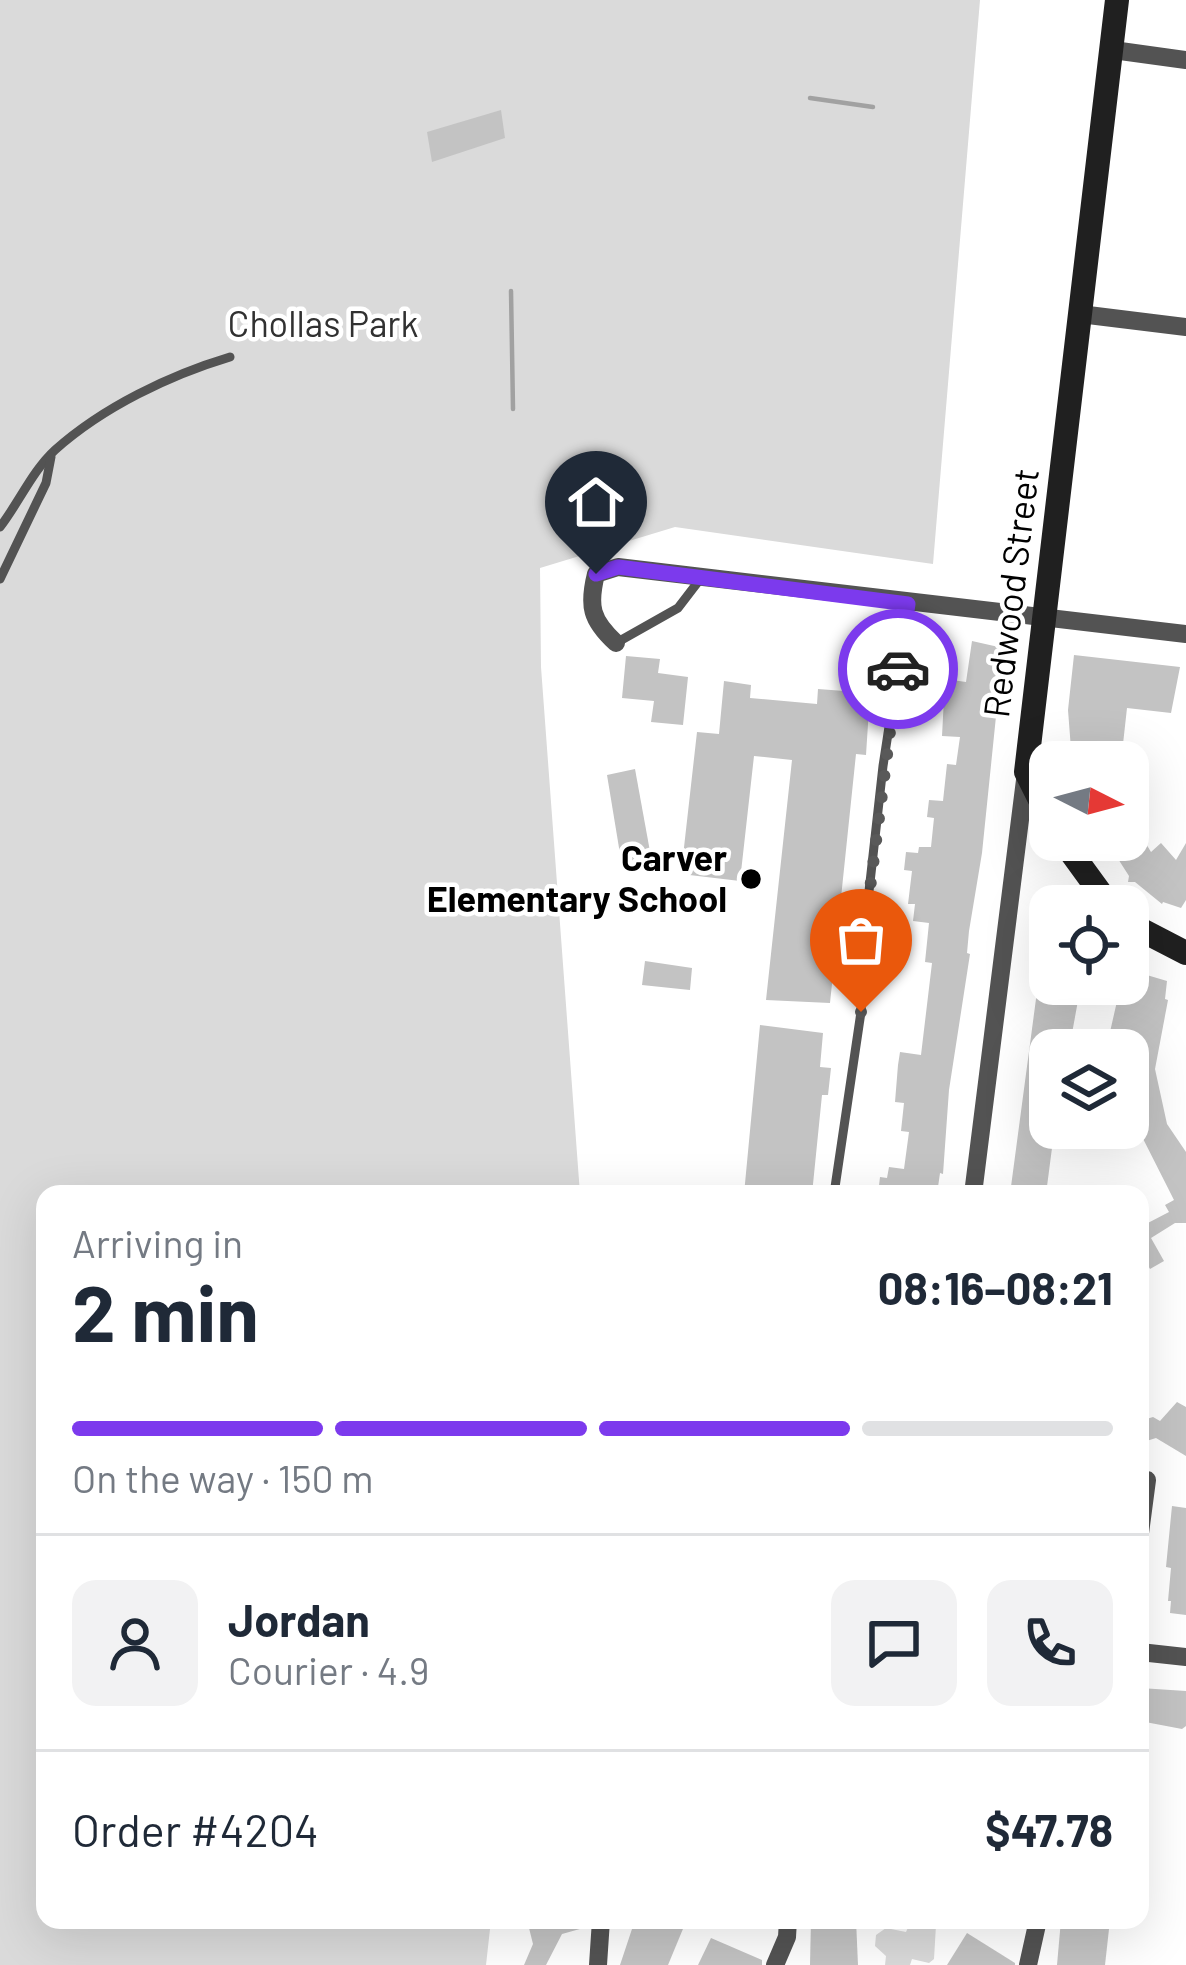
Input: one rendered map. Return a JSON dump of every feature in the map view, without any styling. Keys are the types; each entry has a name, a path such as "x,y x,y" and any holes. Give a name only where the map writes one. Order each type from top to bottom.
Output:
{"street":[{"name":"Redwood Street","path":"974,1185 1117,0"},
{"path":"1113,50 1186,60"},
{"path":"1080,314 1186,327"},
{"path":"616,643 598,627 589,603 596,574 618,567 1186,634"},
{"path":"1026,772 1029,778"},
{"path":"1149,934 1186,953"},
{"path":"1149,1653 1186,1657"},
{"path":"598,1965 600,1929"},
{"path":"775,1965 787,1929"},
{"path":"1028,1965 1036,1929"}],"lane":[{"path":"0,527 52,452 107,412 192,368 230,356"},
{"path":"0,579 46,483 52,452"},
{"path":"616,643 678,608 701,577"},
{"path":"835,1185 861,1012 864,936 883,766 908,604"}],"green space":[{"name":"Chollas Park","path":"0,0 980,0 933,564 675,527 540,568 541,667 579,1185 36,1185 36,1929 490,1929 486,1965 0,1965"},
{"path":"885,1929 936,1929 934,1959 885,1965 886,1956 875,1946 876,1935"}],"building":[{"path":"501,110 505,138 432,162 427,132"},
{"path":"972,641 1003,648 943,1174 938,1185 879,1185 889,1167 904,1169 909,1132 901,1131 904,1103 895,1102 898,1065 900,1052 921,1055 932,963 925,962 929,923 913,921 915,904 908,904 912,871 904,870 906,852 931,847 934,818 927,817 929,800 943,801 947,764 956,765 960,737 942,736 945,679 966,682"},
{"path":"1074,655 1180,667 1171,713 1127,708 1123,741 1070,741 1068,710"},
{"path":"626,656 660,659 658,673 688,677 683,725 651,722 654,701 622,698"},
{"path":"724,681 751,685 750,698 817,704 818,689 870,693 866,755 856,754 830,1003 766,1000 792,760 754,756 740,881 681,874 697,732 719,734"},
{"path":"635,769 653,868 623,872 607,775"},
{"path":"1161,843 1176,860 1186,843 1186,900 1181,908 1162,904 1149,893 1149,885 1128,882 1119,861 1149,861 1149,849 1151,852"},
{"path":"645,961 692,968 690,990 642,985"},
{"path":"1149,976 1167,981 1155,1069 1167,1124 1186,1152 1186,1223 1175,1223 1151,1238 1164,1261 1150,1269 1149,1222 1169,1212 1165,1205 1174,1200 1148,1149 1149,1029 1111,1029 1116,1005 1149,1005"},
{"path":"1035,1005 1077,1005 1073,1029 1032,1029"},
{"path":"760,1025 823,1033 820,1067 831,1068 828,1095 822,1095 813,1185 745,1185"},
{"path":"1029,1052 1029,1149 1052,1149 1047,1185 1011,1185"},
{"path":"1177,1402 1186,1407 1186,1456 1156,1438 1149,1440 1149,1418 1160,1421"},
{"path":"1172,1506 1186,1508 1186,1615 1170,1613 1168,1601"},
{"path":"1149,1689 1186,1691 1186,1726 1149,1723"},
{"path":"529,1929 580,1929 562,1934 546,1965 524,1965 533,1944"},
{"path":"632,1929 683,1929 668,1965 620,1965"},
{"path":"811,1929 856,1929 858,1965 810,1965"},
{"path":"1060,1929 1109,1929 1105,1965 1057,1965"},
{"path":"967,1933 1015,1963 1015,1965 947,1965"},
{"path":"711,1938 762,1960 762,1965 698,1965"}],"waterway":[{"path":"810,98 873,107"},
{"path":"511,291 513,409"}],"way so far":[{"path":"861,1012 864,936 898,669"}],"place":[{"name":"Carver Elementary School","path":"751,879"}],"route":[{"path":"596,574 618,567 908,604 898,669"}]}
